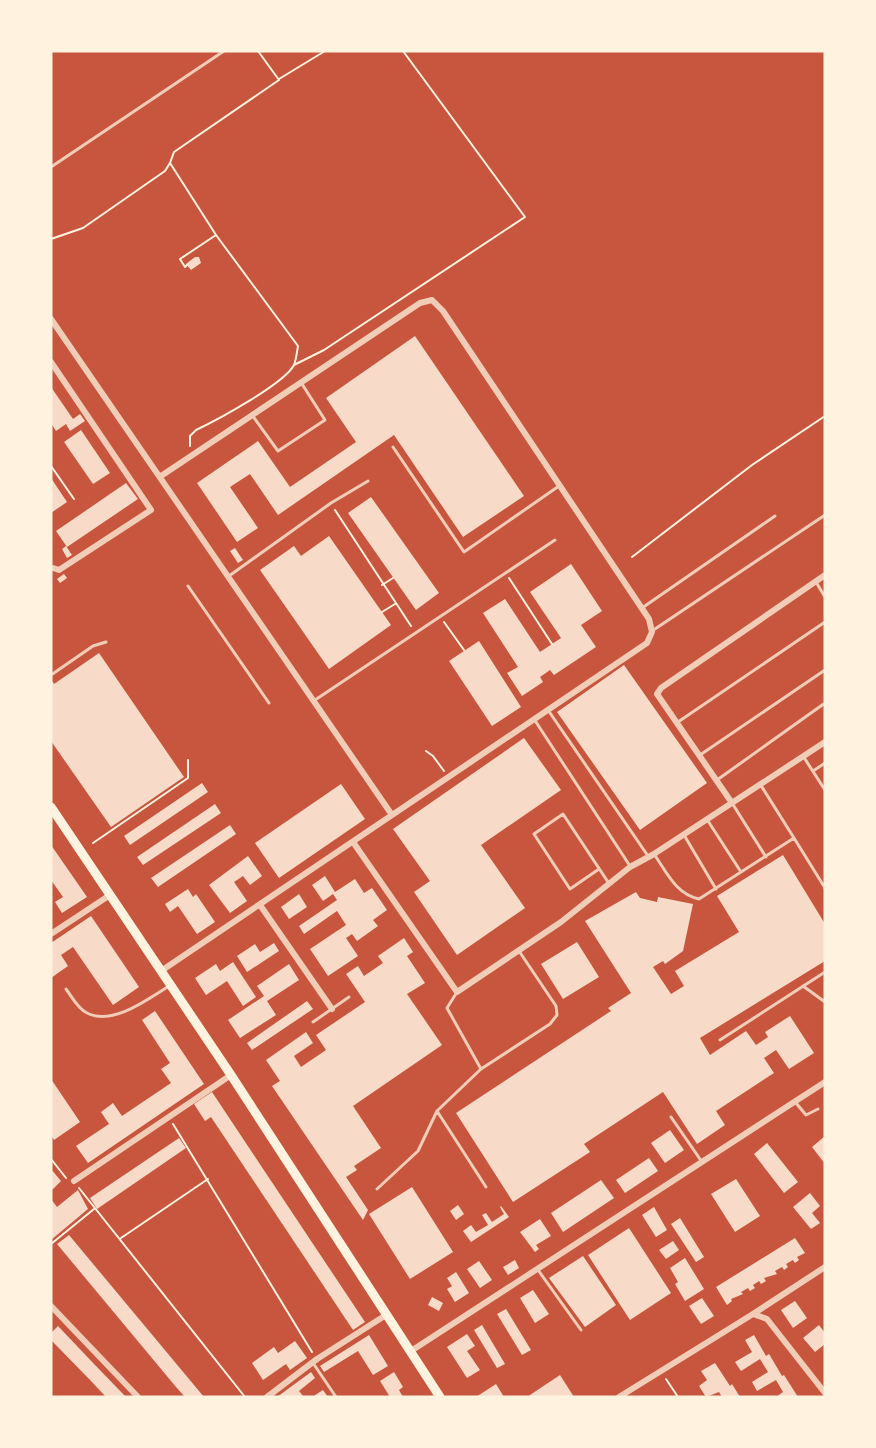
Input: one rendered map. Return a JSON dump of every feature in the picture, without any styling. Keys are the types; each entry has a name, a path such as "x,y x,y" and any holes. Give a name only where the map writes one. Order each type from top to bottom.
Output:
{"main road":[{"path":"51,807 231,1075 440,1397"}],"street":[{"path":"161,476 420,303 432,300 443,311 642,608 649,619 652,632 646,643 161,971"},
{"path":"51,319 392,815"},
{"path":"51,362 151,510 59,570 52,568"},
{"path":"732,803 657,694 661,688 825,575"},
{"path":"353,842 457,992 561,922 630,867 684,835 825,742"},
{"path":"51,934 110,895"},
{"path":"260,905 332,1009"},
{"path":"74,1181 231,1075"},
{"path":"411,1351 825,1082"},
{"path":"619,1397 825,1267"},
{"path":"51,1306 138,1397"},
{"path":"753,1314 767,1318 825,1393"},
{"path":"267,1397 315,1361 386,1315"}],"lane":[{"path":"51,167 224,51"},
{"path":"252,415 278,451 325,420 301,382"},
{"path":"393,447 464,552 559,486"},
{"path":"229,576 331,503 368,481"},
{"path":"652,632 825,515"},
{"path":"642,608 775,516"},
{"path":"315,700 555,540"},
{"path":"816,582 825,597"},
{"path":"188,586 269,703"},
{"path":"676,724 825,622"},
{"path":"51,675 93,646 106,642"},
{"path":"698,756 825,670"},
{"path":"716,781 825,703"},
{"path":"548,710 651,856 679,890 688,897 699,899 794,838"},
{"path":"534,719 630,867"},
{"path":"803,756 825,790"},
{"path":"813,771 825,763"},
{"path":"760,784 825,888"},
{"path":"732,803 766,857"},
{"path":"599,869 570,889 534,834 563,814 609,884"},
{"path":"707,820 741,872"},
{"path":"684,835 716,889"},
{"path":"376,1189 418,1151 437,1111 481,1069 550,1024 557,1015 556,1006 518,951"},
{"path":"720,1040 825,972"},
{"path":"66,989 88,1014 104,1016 134,1008 171,985"},
{"path":"803,986 825,1002"},
{"path":"457,992 447,1008 481,1069"},
{"path":"314,1022 349,997"},
{"path":"795,1101 806,1115 818,1109"},
{"path":"437,1111 486,1187"},
{"path":"671,1117 702,1162"},
{"path":"537,1269 580,1330"},
{"path":"315,1361 336,1397"}],"path":[{"path":"258,51 279,80"},
{"path":"51,239 82,228 165,171 174,152 325,51"},
{"path":"190,456 190,436 196,430 256,397 294,365 324,350 525,217 403,51"},
{"path":"170,163 216,235 298,346 294,365"},
{"path":"187,265 185,267 180,259 216,235"},
{"path":"632,557 752,465 825,416"},
{"path":"51,466 74,499"},
{"path":"331,503 382,585 416,633"},
{"path":"505,573 552,644"},
{"path":"382,585 393,578"},
{"path":"382,612 395,604"},
{"path":"441,617 464,650"},
{"path":"426,751 433,756 448,778"},
{"path":"93,843 188,778 188,759"},
{"path":"169,1117 315,1361"},
{"path":"51,1159 70,1184 74,1181 245,1397"},
{"path":"120,1238 208,1179"},
{"path":"51,1244 94,1209"},
{"path":"662,1371 678,1397"}],"building":[{"path":"195,257 199,257 201,263 191,270 186,264"},
{"path":"415,336 524,496 463,537 394,435 278,515 250,474 230,487 258,528 237,542 197,483 258,441 290,487 356,442 326,398"},
{"path":"51,387 73,419 80,414 85,421 70,431 66,424 56,431 51,423"},
{"path":"81,430 110,473 93,484 64,442"},
{"path":"51,478 67,502 51,513"},
{"path":"126,483 138,499 67,547 56,531"},
{"path":"371,497 439,593 416,610 348,513"},
{"path":"329,536 391,625 329,669 260,570 294,546 301,556"},
{"path":"66,546 72,555 67,558 62,549"},
{"path":"235,548 243,560 238,563 230,551"},
{"path":"571,564 602,611 581,625 596,647 554,675 550,670 540,677 543,682 522,696 507,673 518,667 483,613 505,599 540,652 561,638 530,592"},
{"path":"64,574 67,578 60,583 57,579"},
{"path":"479,641 521,707 492,726 449,661"},
{"path":"99,653 184,777 111,827 51,741 51,679 54,684"},
{"path":"624,665 707,783 640,830 557,712"},
{"path":"524,738 561,790 481,845 525,908 457,955 414,892 430,881 393,829"},
{"path":"202,783 208,792 130,845 124,836"},
{"path":"341,784 365,819 279,878 255,843"},
{"path":"215,804 221,813 143,865 137,857"},
{"path":"230,825 236,834 158,887 151,878"},
{"path":"51,845 87,897 62,913 55,902 63,897 51,880"},
{"path":"783,855 825,924 825,961 700,1038 710,1055 746,1031 756,1045 768,1037 765,1032 790,1016 814,1053 789,1069 776,1050 764,1058 774,1073 716,1111 725,1125 697,1144 663,1092 584,1144 590,1152 513,1202 456,1113 611,1011 608,1008 631,993 585,921 636,892 640,898 657,902 658,897 693,904 683,951 665,964 663,961 653,967 671,994 684,986 675,971 739,932 717,896"},
{"path":"248,856 262,876 250,885 243,876 234,882 247,901 230,913 209,885"},
{"path":"325,876 335,892 355,879 364,893 372,888 387,910 373,920 378,926 357,941 352,934 346,938 358,956 328,976 310,949 346,925 337,911 304,934 299,926 337,900 333,894 323,901 312,885"},
{"path":"188,889 193,897 196,894 215,922 197,934 178,906 170,912 165,904"},
{"path":"299,894 307,907 289,919 281,907"},
{"path":"91,916 139,987 113,1005 73,947 61,955 68,966 51,978 51,943"},
{"path":"404,938 413,952 407,956 425,983 407,994 442,1045 353,1106 381,1148 354,1166 357,1170 346,1177 368,1210 363,1220 272,1086 280,1081 266,1060 306,1032 313,1043 294,1056 301,1067 326,1050 316,1035 365,1002 346,974 358,966 364,976 383,963 378,956"},
{"path":"577,942 599,977 563,999 541,964"},
{"path":"274,943 279,951 247,972 237,956 255,944 260,952"},
{"path":"233,962 256,997 243,1006 227,981 206,995 195,978 216,964 220,971"},
{"path":"289,964 299,980 267,1001 276,1015 240,1038 228,1020 264,996 257,986"},
{"path":"307,1001 313,1009 252,1050 247,1043"},
{"path":"155,1011 204,1084 88,1163 76,1146 109,1124 101,1112 113,1103 122,1116 171,1083 161,1069 170,1063 142,1020"},
{"path":"51,1079 80,1122 54,1140 51,1135"},
{"path":"212,1092 365,1322 353,1330 211,1117 205,1121 194,1104"},
{"path":"670,1130 684,1150 665,1163 651,1143"},
{"path":"825,1136 825,1164 812,1147"},
{"path":"179,1138 186,1148 97,1209 90,1198"},
{"path":"767,1143 798,1182 784,1193 754,1154"},
{"path":"649,1158 658,1171 625,1193 616,1180"},
{"path":"51,1169 61,1181 51,1191"},
{"path":"736,1179 760,1216 735,1232 711,1194"},
{"path":"601,1180 614,1198 563,1232 551,1213"},
{"path":"412,1187 453,1252 410,1279 369,1214"},
{"path":"78,1190 88,1209 51,1240 51,1199 57,1207"},
{"path":"810,1193 820,1206 812,1213 820,1223 811,1229 793,1207"},
{"path":"458,1205 464,1214 456,1220 450,1211"},
{"path":"501,1206 509,1217 471,1242 463,1231 471,1225 476,1232 488,1225 482,1215 486,1213 492,1222 504,1214"},
{"path":"654,1207 667,1230 656,1237 642,1215"},
{"path":"680,1218 704,1257 696,1262 671,1224"},
{"path":"540,1219 551,1236 536,1245 539,1249 535,1252 520,1232"},
{"path":"629,1228 671,1293 630,1320 588,1255"},
{"path":"69,1235 204,1397 185,1397 176,1387 57,1244"},
{"path":"795,1238 805,1253 797,1257 799,1260 786,1264 788,1267 775,1271 777,1274 764,1278 766,1281 761,1284 759,1281 750,1291 748,1288 741,1292 743,1294 731,1299 732,1301 727,1305 716,1287"},
{"path":"673,1241 679,1250 666,1259 659,1250"},
{"path":"583,1256 616,1305 585,1327 549,1278"},
{"path":"685,1258 704,1289 685,1301 675,1284 678,1282 670,1268"},
{"path":"515,1260 519,1268 508,1275 503,1267"},
{"path":"479,1261 492,1280 480,1288 467,1269"},
{"path":"456,1272 469,1293 455,1302 447,1289 452,1286 447,1278"},
{"path":"533,1290 549,1314 535,1323 520,1298"},
{"path":"432,1297 443,1303 439,1311 428,1305"},
{"path":"702,1298 714,1316 701,1324 689,1306"},
{"path":"795,1301 807,1318 793,1328 781,1310"},
{"path":"506,1309 531,1350 522,1355 497,1314"},
{"path":"482,1325 505,1364 497,1368 474,1330"},
{"path":"819,1325 825,1333 825,1344 815,1352 803,1338"},
{"path":"58,1326 126,1397 106,1397 51,1340 51,1333"},
{"path":"467,1334 475,1346 467,1351 480,1370 467,1378 447,1347"},
{"path":"369,1335 388,1366 373,1375 358,1351 324,1372 320,1366"},
{"path":"754,1335 766,1356 769,1354 798,1397 776,1397 783,1392 776,1380 757,1391 752,1382 768,1372 760,1359 741,1371 735,1362 752,1352 745,1340"},
{"path":"295,1341 307,1358 290,1370 286,1364 263,1380 252,1363 274,1347 278,1353"},
{"path":"715,1363 740,1397 722,1397 719,1392 706,1397 699,1386 707,1380 701,1371"},
{"path":"311,1372 315,1378 299,1391 303,1396 277,1397"},
{"path":"394,1372 403,1387 399,1390 403,1397 390,1397 380,1381"},
{"path":"560,1375 574,1397 527,1397"},
{"path":"496,1384 504,1397 476,1397"},
{"path":"323,1390 328,1397 312,1397"}]}
